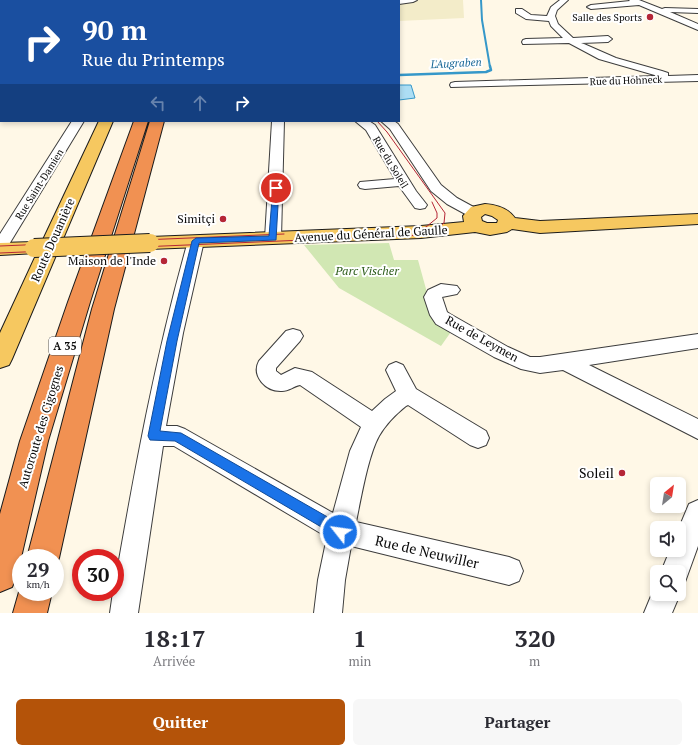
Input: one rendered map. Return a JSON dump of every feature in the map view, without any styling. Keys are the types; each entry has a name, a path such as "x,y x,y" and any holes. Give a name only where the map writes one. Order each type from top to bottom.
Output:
{"highway":[{"name":"Autoroute des Cigognes","path":"0,575 34,441 79,302 141,122"},
{"name":"A 35","path":"45,549 102,309 157,122"},
{"path":"30,613 33,601"}],"main road":[{"name":"Route Douanière","path":"0,359 106,122"},
{"name":"Avenue du Général de Gaulle","path":"0,248 34,248 427,232 476,220 490,230 505,226 507,223 540,226 698,219"}],"street":[{"path":"400,1 413,0"},
{"path":"564,0 554,9 552,19 560,32 573,41 610,59 655,71 671,79"},
{"path":"591,7 636,1 698,27"},
{"path":"655,10 698,11"},
{"path":"519,11 529,17 552,19"},
{"path":"526,42 608,39"},
{"name":"Rue du Hohneck","path":"456,85 553,79 698,78"},
{"name":"Rue Saint-Damien","path":"0,248 77,122"},
{"path":"273,238 278,122"},
{"name":"Rue du Soleil","path":"362,122 371,128 403,182 420,205"},
{"path":"388,122 394,127 436,188 476,220"},
{"path":"365,185 403,182"},
{"path":"124,613 154,436 172,341 196,241"},
{"name":"Rue de Leymen","path":"451,290 437,291 433,297 439,315 449,323 511,357 528,364 540,365 565,362 698,341"},
{"path":"294,336 269,362 265,370 266,375 272,380 282,384 286,383 295,376 305,378 374,424"},
{"path":"565,362 698,430"},
{"path":"396,370 409,395 478,438"},
{"path":"328,613 329,593 340,532 364,445 374,424 402,398 409,395"},
{"name":"Rue de Neuwiller","path":"154,436 176,436 340,532 509,571"},
{"path":"678,565 698,512"},
{"path":"658,613 663,601"}],"shaded area":[{"path":"400,0 463,0 464,18 400,21"}],"green space":[{"name":"Parc Vischer","path":"389,243 394,260 418,260 434,318 453,329 441,346 339,288 304,245"}],"water":[{"path":"400,85 411,85 415,98 400,100"}],"waterway":[{"name":"L'Augraben","path":"481,0 482,20 490,67"},
{"name":"L'Augraben","path":"400,75 486,72 491,70 490,66"}],"tram line":[{"path":"0,253 421,235 435,230 444,223 445,213 387,132 378,122"},
{"path":"414,230 426,227 437,218 437,213 432,202"},
{"path":"0,246 284,234"}],"place":[{"name":"Salle des Sports","path":"650,17"},
{"name":"Simitçi","path":"223,219"},
{"name":"Maison de l'Inde","path":"164,261"},
{"name":"Soleil","path":"622,473"}],"route":[{"path":"276,188 273,238 196,241 172,341 154,436 176,436 340,532"}]}
